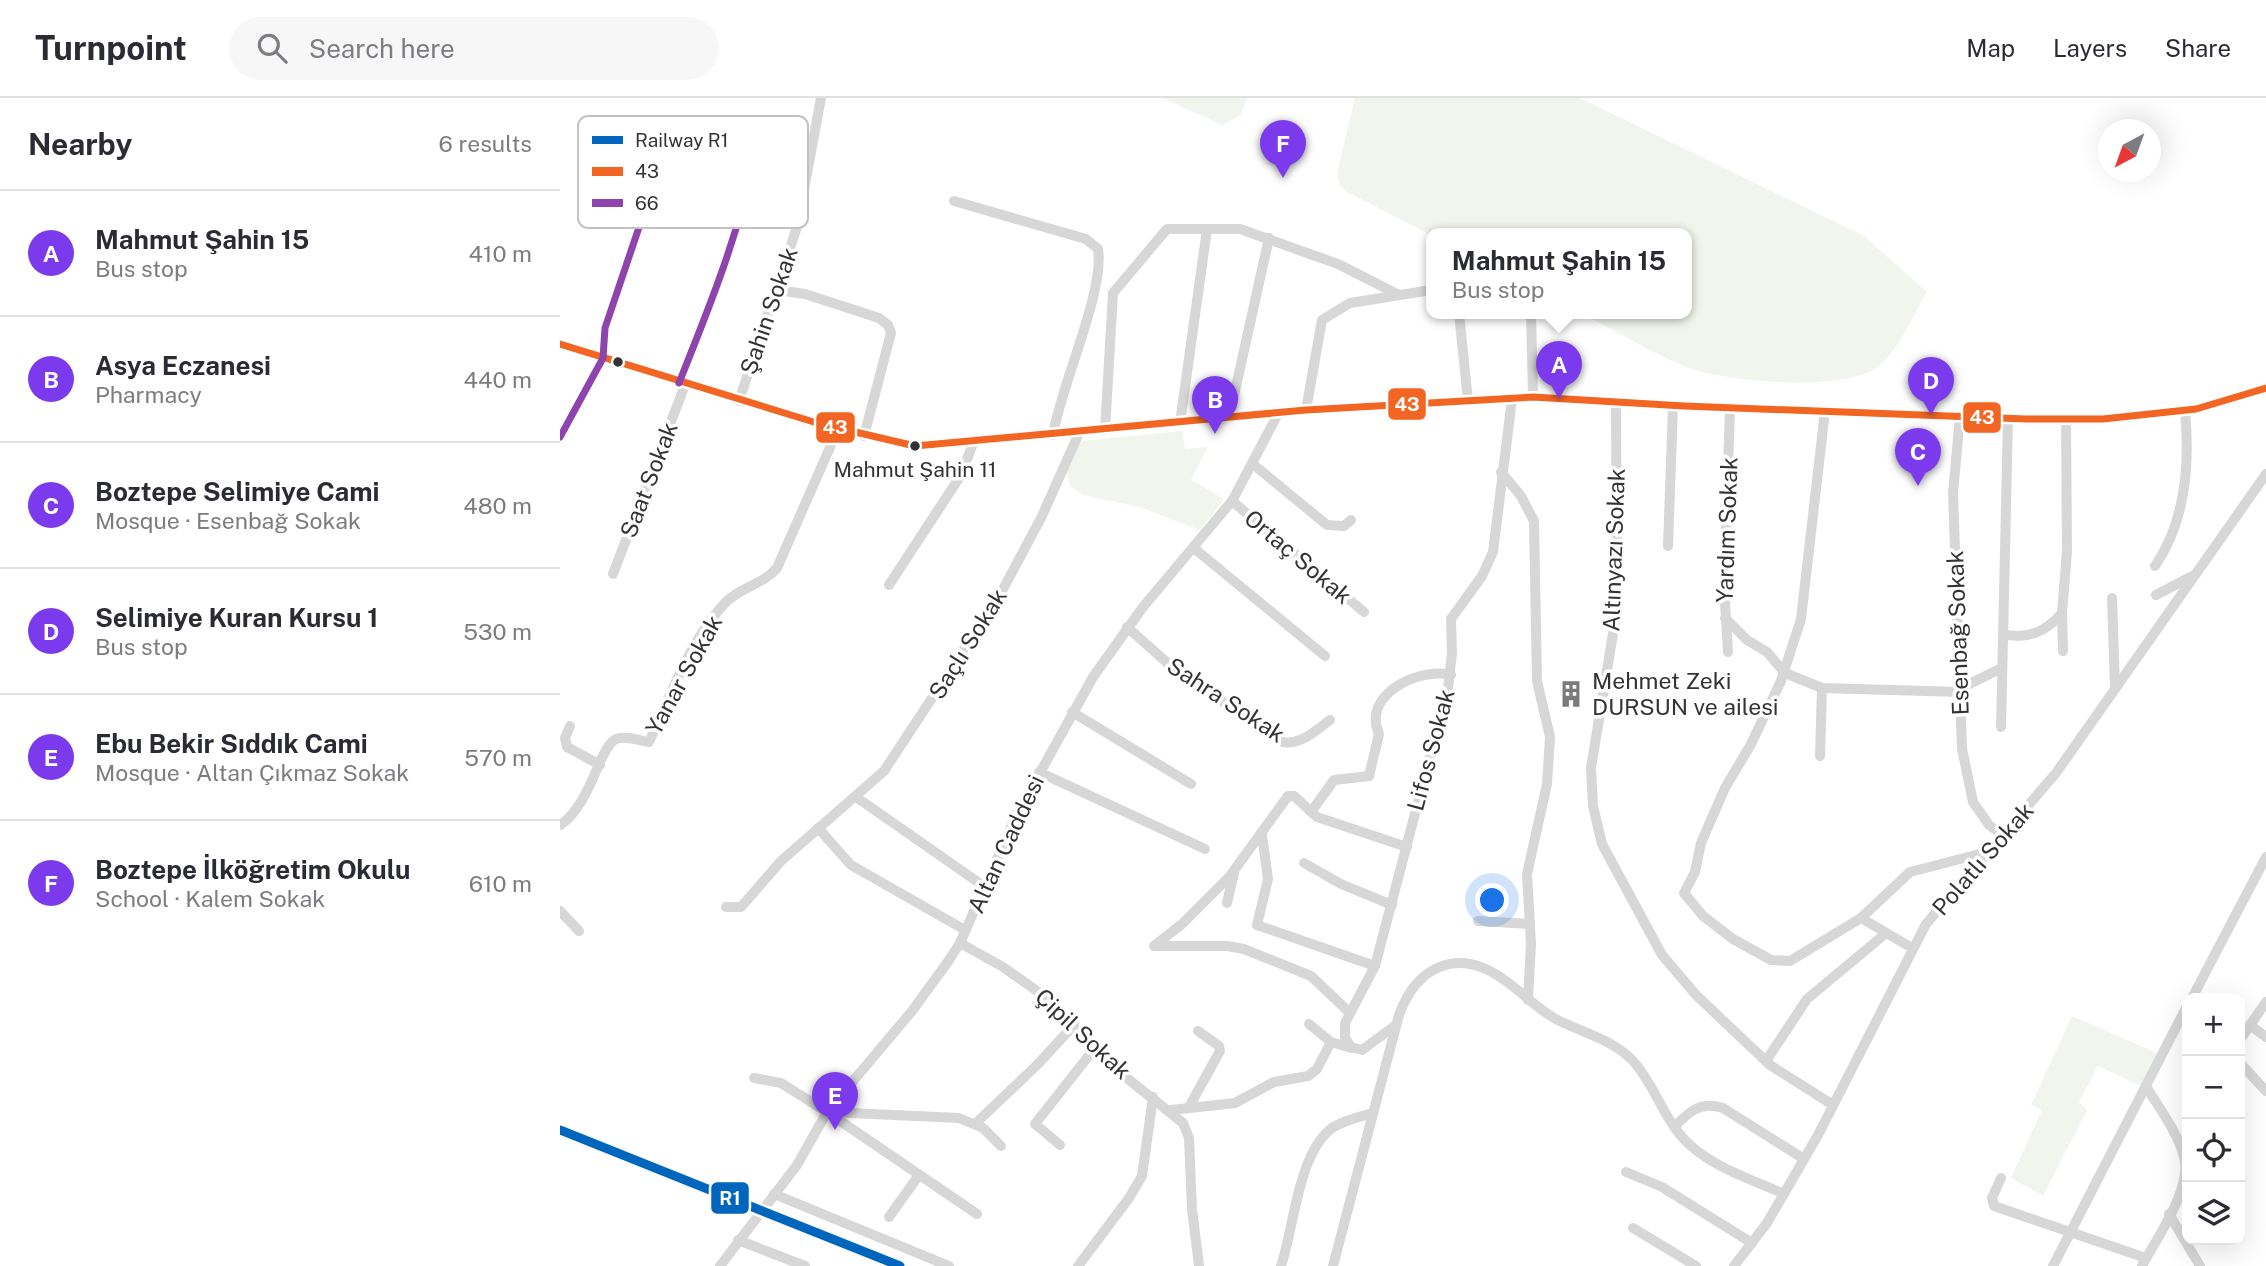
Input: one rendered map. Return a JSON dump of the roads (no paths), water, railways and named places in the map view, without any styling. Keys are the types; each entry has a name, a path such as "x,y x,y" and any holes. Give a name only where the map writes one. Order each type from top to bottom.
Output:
{"street":[{"name":"Şahin Sokak","path":"808,168 821,98"},
{"path":"954,201 1086,239 1098,249 1093,294 1062,393 1053,435"},
{"name":"Saat Sokak","path":"603,358 605,328 639,228"},
{"name":"Saat Sokak","path":"612,574 718,287 736,228"},
{"name":"Şahin Sokak","path":"739,401 797,228"},
{"path":"1105,430 1113,293 1167,229 1240,229 1338,264 1399,295"},
{"path":"1180,423 1207,229"},
{"path":"1229,418 1269,238"},
{"path":"778,290 806,294 879,318 888,325 891,333 864,436"},
{"path":"1306,410 1322,320 1350,303 1426,291"},
{"path":"1460,319 1468,401"},
{"path":"1531,319 1533,397"},
{"path":"560,344 739,401 864,436 915,446 1079,433 1279,412 1533,397 1673,406 2066,420 2185,411 2236,399 2266,388"},
{"path":"560,438 603,358"},
{"name":"Lifos Sokak","path":"1354,1049 1344,1034 1350,1013 1375,965 1407,847 1451,675 1451,619 1490,561 1512,399"},
{"name":"Altınyazı Sokak","path":"1616,402 1617,609 1592,757 1591,790 1596,821 1611,866 1662,955 1711,1011 1766,1061 1800,1086 1833,1105"},
{"path":"1668,547 1673,406"},
{"name":"Yardım Sokak","path":"1728,652 1725,618 1730,408"},
{"path":"1825,411 1801,620 1785,673 1750,746 1725,788 1701,843 1695,872 1684,893 1716,927 1765,957 1780,962 1800,957 1861,918 1910,872 1991,851"},
{"path":"2155,566 2174,530 2183,494 2187,453 2185,411"},
{"name":"Altan Caddesi","path":"720,1266 797,1166 827,1112 923,997 960,943 1016,816 1072,712 1127,627 1195,549 1232,501 1254,465 1279,412"},
{"name":"Esenbağ Sokak","path":"1960,416 1953,493 1962,749 1970,793 1983,818 2004,836"},
{"path":"2000,727 2008,418"},
{"path":"2063,651 2062,613 2067,551 2066,420"},
{"name":"Yanar Sokak","path":"560,825 582,803 607,748 617,738 649,743 701,636 719,609 737,592 762,581 777,568 838,429"},
{"name":"Saçlı Sokak","path":"726,907 741,907 767,876 884,771 986,617 1028,542 1079,433"},
{"path":"889,585 961,475 974,441"},
{"path":"1254,465 1326,524 1344,526 1351,520"},
{"path":"1501,472 1521,496 1534,521 1537,681 1550,737 1547,784 1528,866 1528,1000"},
{"name":"Polatlı Sokak","path":"1734,1266 1784,1194 1804,1159 1912,947 1935,913 2056,773 2266,474"},
{"name":"Ortaç Sokak","path":"1232,501 1364,612"},
{"path":"1195,549 1325,656"},
{"path":"2156,595 2197,573"},
{"path":"2112,598 2115,689"},
{"path":"2003,634 2032,634 2050,625 2062,613"},
{"path":"1725,618 1738,633 1767,652 1785,673 1822,688 1961,690 2002,668"},
{"name":"Sahra Sokak","path":"1127,627 1173,668 1280,741 1288,744 1304,738 1330,720"},
{"path":"1311,812 1334,780 1369,776 1379,734 1376,728 1378,711 1390,691 1421,675 1451,675"},
{"path":"1820,756 1822,688"},
{"path":"1072,712 1191,785"},
{"path":"570,726 565,738 567,747 600,765"},
{"path":"1040,772 1205,849"},
{"path":"1350,1013 1311,976 1244,950 1227,946 1154,946 1182,924 1234,871 1288,796 1294,796 1317,817 1407,847"},
{"path":"856,797 985,887"},
{"path":"818,828 850,865 965,930"},
{"path":"1262,835 1268,879 1257,925 1375,965"},
{"path":"2195,993 2266,857"},
{"path":"1304,863 1341,884 1392,905"},
{"path":"1227,903 1234,871"},
{"path":"560,911 579,931"},
{"path":"1861,918 1912,947"},
{"path":"1478,921 1530,924"},
{"path":"1766,1061 1807,999 1885,934"},
{"name":"Çipil Sokak","path":"960,943 1031,986 1073,1025 1094,1049 1171,1110 1183,1123 1189,1138 1192,1209 1199,1266"},
{"path":"1333,1266 1396,1024 1412,986 1437,967 1461,964 1479,967 1503,979 1555,1018 1630,1058 1674,1127 1691,1146 1708,1158 1784,1194"},
{"path":"2245,1032 2266,1002"},
{"path":"2053,1266 2182,1016"},
{"path":"1309,1024 1331,1042 1354,1049 1368,1047 1396,1024"},
{"path":"975,1124 1073,1025"},
{"path":"2250,1025 2266,1037"},
{"path":"1189,1107 1220,1051 1216,1044 1198,1031"},
{"path":"1171,1110 1236,1103 1274,1082 1308,1076 1319,1066 1331,1042"},
{"path":"1060,1145 1035,1124 1094,1049"},
{"path":"2245,1068 2266,1091"},
{"path":"754,1078 780,1083 977,1214"},
{"path":"2001,1178 1992,1198 1994,1206 2070,1232 2144,1262 2183,1185 2186,1163 2182,1150 2146,1086"},
{"path":"1082,1264 1142,1176 1153,1097"},
{"path":"1674,1127 1693,1108 1710,1104 1723,1108 1804,1159"},
{"path":"827,1112 950,1117 975,1124 1001,1146"},
{"path":"1281,1266 1304,1175 1317,1146 1336,1126 1373,1113"},
{"path":"1626,1172 1662,1187 1752,1242"},
{"path":"889,1217 919,1175"},
{"path":"774,1194 949,1266"},
{"path":"2169,1214 2200,1266"},
{"path":"1633,1228 1696,1266"},
{"path":"738,1240 805,1266"}],"rail line":[{"name":"R1","path":"560,1130 900,1266"}],"place":[{"name":"Boztepe İlköğretim Okulu","path":"1283,178"},
{"name":"Mahmut Şahin 15","path":"1559,399"},
{"name":"Selimiye Kuran Kursu 1","path":"1931,415"},
{"name":"Asya Eczanesi","path":"1215,434"},
{"name":"Mahmut Şahin 11","path":"915,446"},
{"name":"Boztepe Selimiye Cami","path":"1918,486"},
{"name":"Mehmet Zeki DURSUN ve ailesi","path":"1571,694"},
{"name":"Ebu Bekir Sıddık Cami","path":"835,1130"}]}
